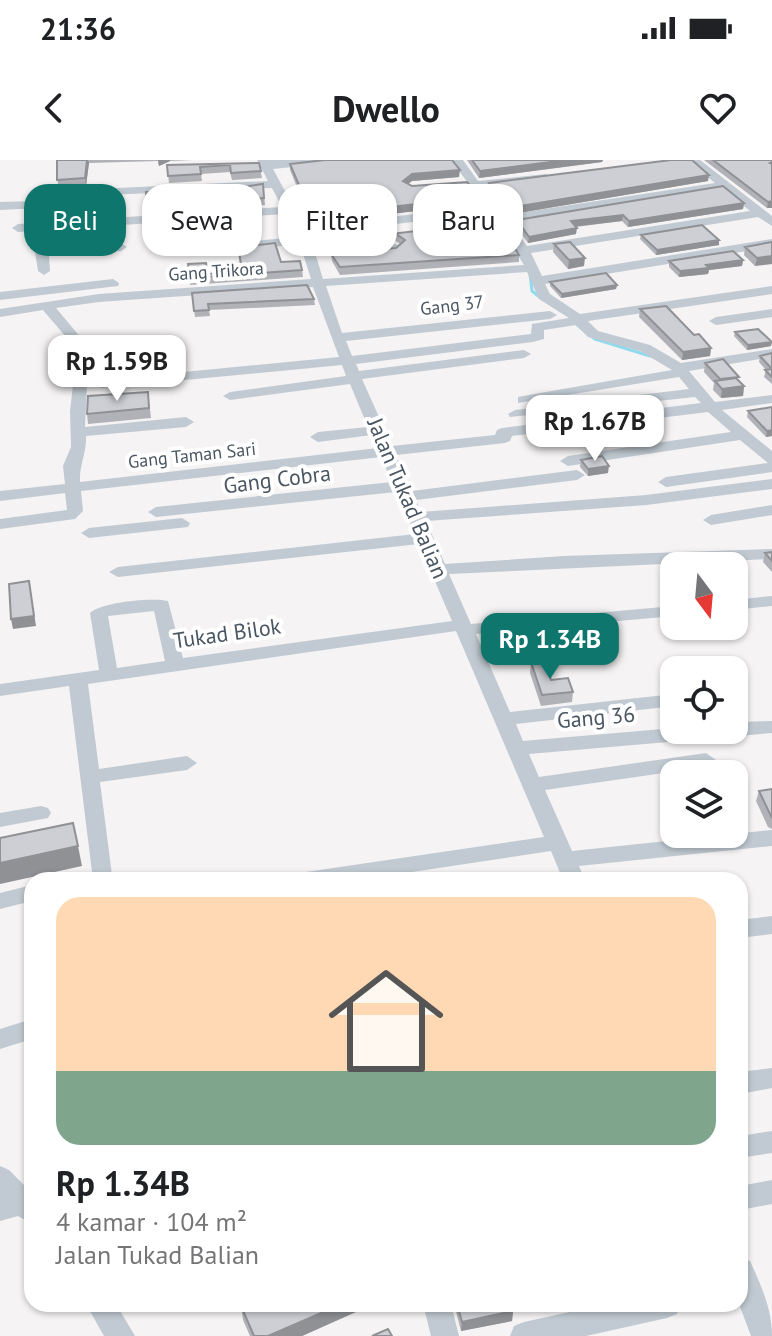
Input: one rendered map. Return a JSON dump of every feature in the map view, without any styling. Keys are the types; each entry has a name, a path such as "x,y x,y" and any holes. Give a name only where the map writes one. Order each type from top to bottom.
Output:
{"street":[{"path":"262,163 332,160"},
{"path":"457,160 472,183"},
{"path":"693,160 772,222"},
{"name":"Jalan Tukad Balian","path":"262,163 278,188"},
{"path":"450,184 561,174"},
{"path":"0,206 40,204 48,195 79,198 276,184"},
{"path":"523,224 725,185"},
{"path":"760,213 524,250 544,296 593,334 645,348 681,370 711,407 772,459"},
{"path":"126,223 278,216"},
{"path":"18,228 24,228"},
{"name":"Gang Trikora","path":"0,313 46,305 318,282 534,274 772,243"},
{"path":"42,256 44,271"},
{"name":"Jalan Tukad Balian","path":"311,256 352,372 566,861"},
{"path":"0,296 113,283"},
{"path":"230,396 536,337 536,327 574,318 772,290"},
{"path":"0,524 73,514 71,466 79,447 77,411 80,385 90,357 46,305"},
{"path":"716,321 772,313"},
{"name":"Gang 37","path":"338,338 574,318"},
{"path":"523,400 772,353"},
{"path":"101,384 352,372 524,354"},
{"path":"515,414 697,392"},
{"name":"Gang Taman Sari","path":"0,496 389,453 505,438 502,433 772,399"},
{"path":"79,432 186,422"},
{"path":"318,437 380,430"},
{"name":"Gang Cobra","path":"156,512 405,491 573,468 747,439 772,439"},
{"path":"666,482 772,467"},
{"path":"416,517 646,500 772,484"},
{"path":"89,533 188,522 214,509"},
{"path":"711,520 772,510"},
{"path":"118,572 426,538"},
{"path":"439,570 571,559 672,559 772,554"},
{"path":"748,604 772,601"},
{"path":"109,674 99,613 107,610 162,605 175,665"},
{"name":"Tukad Bilok","path":"0,690 463,628 660,612"},
{"path":"78,679 90,777 97,872"},
{"path":"504,719 660,702"},
{"path":"748,728 772,727"},
{"name":"Gang 36","path":"516,748 660,736"},
{"path":"90,777 187,763"},
{"path":"533,785 660,767"},
{"path":"0,820 41,813"},
{"path":"415,872 566,861 772,838"},
{"path":"0,901 24,895"},
{"path":"748,928 772,925"},
{"path":"0,1039 24,1032"},
{"path":"748,1082 772,1078"},
{"path":"748,1146 772,1142"},
{"path":"0,1178 18,1208"},
{"path":"748,1196 772,1192"},
{"path":"748,1295 765,1336"},
{"path":"105,1312 121,1336"},
{"path":"439,1312 445,1336"},
{"path":"524,1336 631,1312"}],"building":[{"path":"57,160 87,160 85,178 57,180"},
{"path":"325,160 452,160 460,170 412,174 403,181 413,186 413,204 397,206 397,184 298,184 290,164"},
{"path":"472,160 566,160 480,171"},
{"path":"671,160 692,160 709,175 523,206 523,184 489,183"},
{"path":"713,160 772,160 772,201 768,202"},
{"path":"259,163 261,171 231,173 230,165 200,167 201,174 168,176 167,165"},
{"path":"723,186 744,203 629,221 623,215 571,221 577,228 529,237 523,228 523,219"},
{"path":"702,225 719,240 657,250 641,235"},
{"path":"413,231 413,256 504,256 340,267 332,256 397,256 397,247 405,240 397,233"},
{"path":"570,242 585,258 569,260 554,244"},
{"path":"772,242 772,256 757,258 745,247"},
{"path":"275,243 281,262 300,261 302,270 190,278 188,264 206,263 208,274 242,271 240,256 262,256 262,244"},
{"path":"733,251 743,260 680,271 669,261"},
{"path":"606,273 617,285 562,294 550,282"},
{"path":"307,285 314,299 208,304 209,310 194,311 192,293"},
{"path":"666,306 711,348 683,352 640,309"},
{"path":"758,329 772,342 748,345 735,332"},
{"path":"772,353 772,369 760,356"},
{"path":"723,359 739,377 720,379 705,363"},
{"path":"736,378 744,386 722,389 715,381"},
{"path":"148,392 149,408 87,414 88,396"},
{"path":"772,407 772,430 767,431 748,411"},
{"path":"602,456 609,466 588,469 581,460"},
{"path":"29,581 34,616 11,619 9,584"},
{"path":"545,661 551,680 568,678 573,692 542,695 531,662"},
{"path":"772,789 772,818 759,791"},
{"path":"73,823 78,846 0,863 0,838"},
{"path":"244,1312 324,1312 268,1336 254,1336"},
{"path":"459,1312 508,1312 462,1322"},
{"path":"388,1329 392,1336 372,1336"}],"waterway":[{"path":"530,274 532,291 542,299"},
{"path":"575,323 595,339 650,356"}]}
